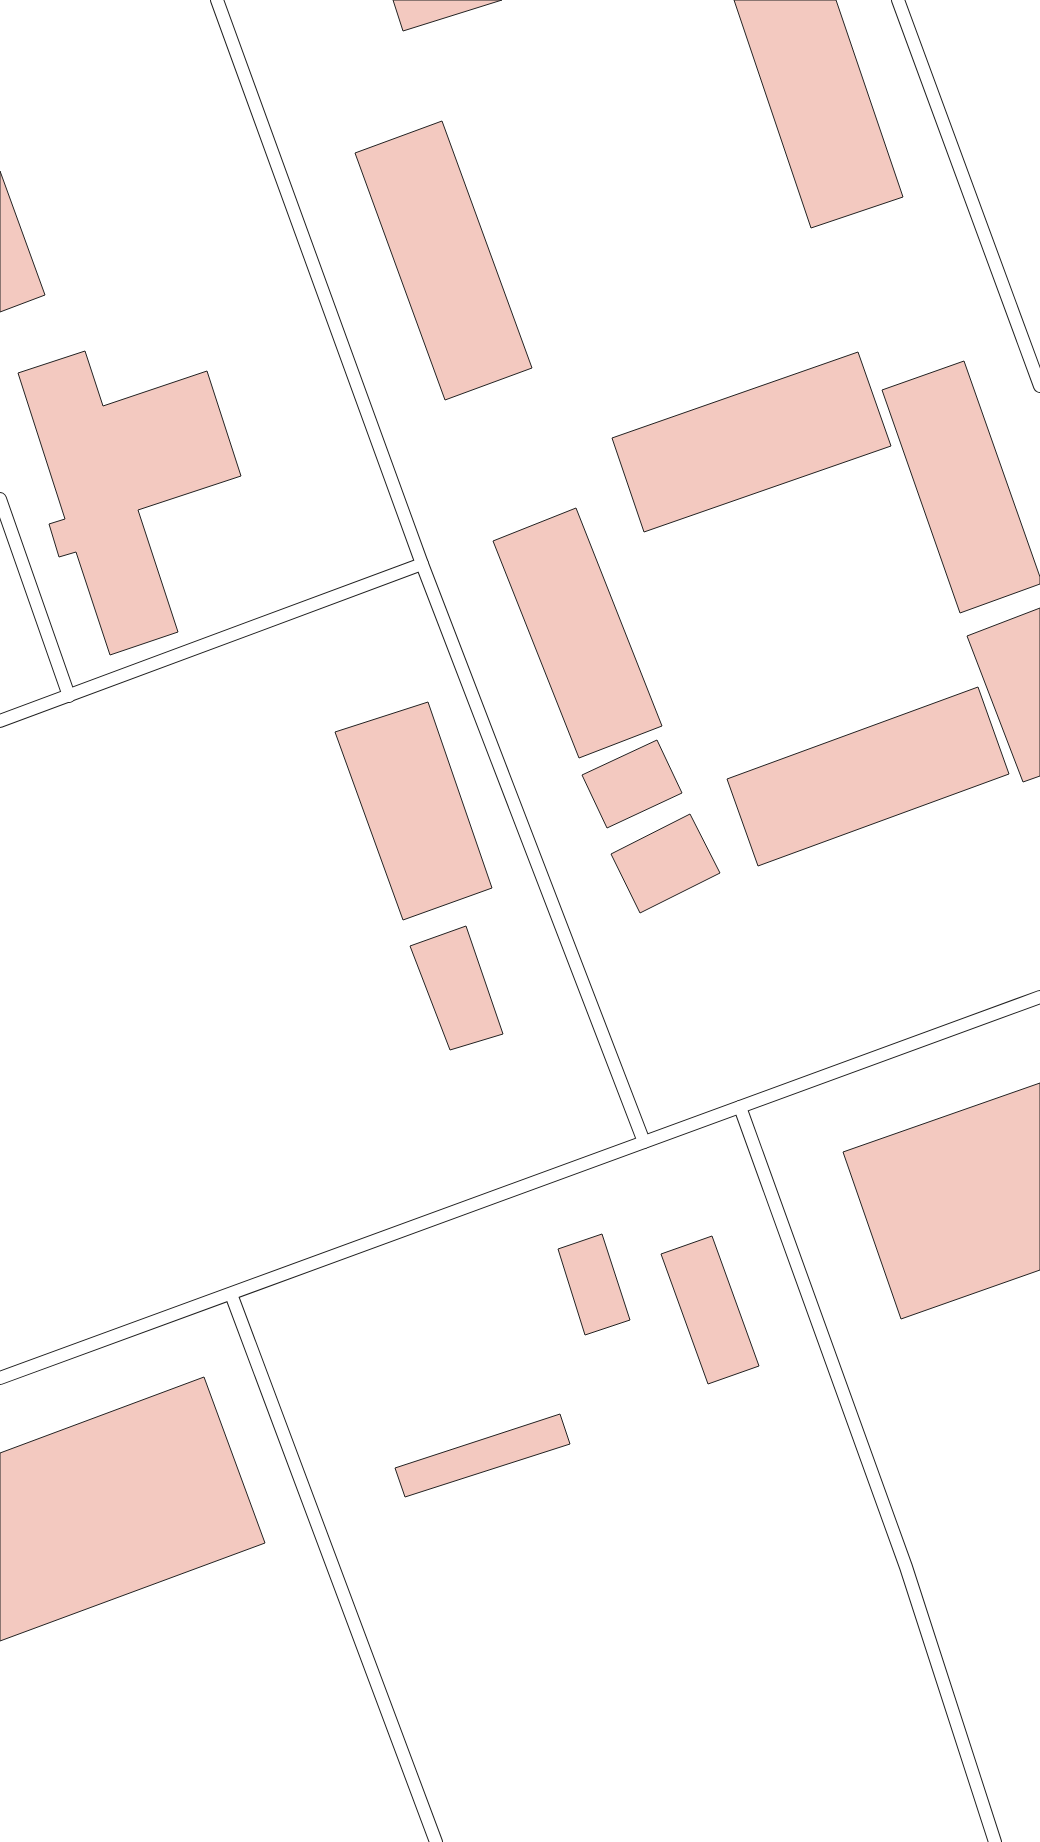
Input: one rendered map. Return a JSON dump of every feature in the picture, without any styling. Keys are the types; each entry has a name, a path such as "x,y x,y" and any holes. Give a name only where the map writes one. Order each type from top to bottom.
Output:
{"lane":[{"path":"217,0 422,564 644,1142"},
{"path":"898,0 1040,386"},
{"path":"0,499 69,696"},
{"path":"0,721 422,564"},
{"path":"0,1378 1040,997"},
{"path":"740,1107 906,1567 995,1842"},
{"path":"231,1294 436,1842"}],"building":[{"path":"393,0 502,0 403,31"},
{"path":"734,0 836,0 903,197 811,228"},
{"path":"442,121 532,368 445,400 355,153"},
{"path":"0,171 45,295 0,312"},
{"path":"85,351 103,406 207,371 241,476 138,510 178,632 110,655 76,552 59,557 49,524 65,519 18,373"},
{"path":"858,352 891,446 644,532 612,438"},
{"path":"964,361 1040,577 1040,584 960,613 882,390"},
{"path":"576,508 662,726 579,758 493,541"},
{"path":"1040,608 1040,776 1023,782 967,636"},
{"path":"978,687 1009,774 758,866 727,779"},
{"path":"428,702 492,888 403,920 335,732"},
{"path":"657,740 682,793 607,828 582,775"},
{"path":"690,814 720,873 640,913 611,854"},
{"path":"466,926 503,1034 450,1050 410,946"},
{"path":"1040,1083 1040,1270 901,1319 843,1152"},
{"path":"602,1234 630,1320 585,1335 558,1249"},
{"path":"712,1236 759,1366 708,1384 661,1254"},
{"path":"204,1377 265,1543 0,1641 0,1453"},
{"path":"560,1414 570,1444 405,1497 395,1468"}]}
